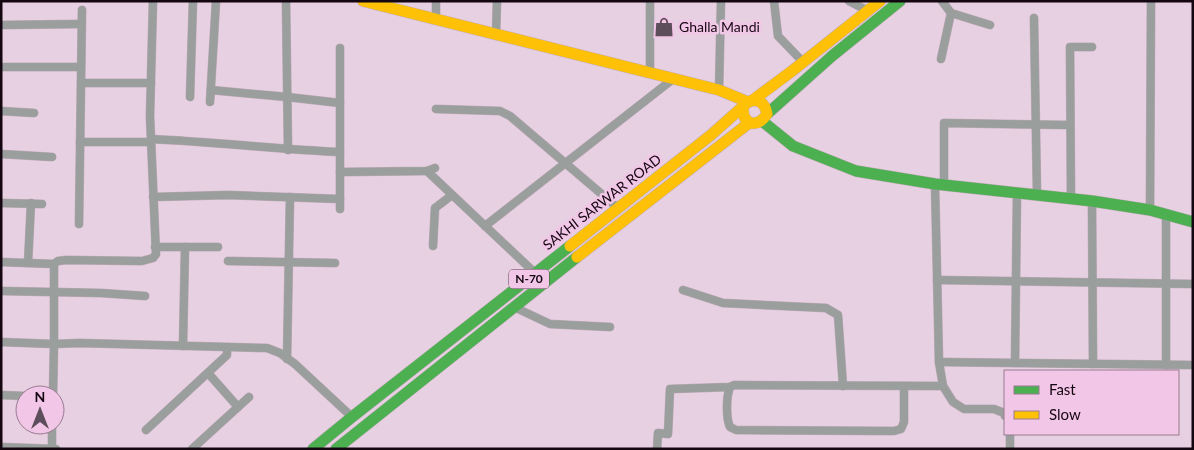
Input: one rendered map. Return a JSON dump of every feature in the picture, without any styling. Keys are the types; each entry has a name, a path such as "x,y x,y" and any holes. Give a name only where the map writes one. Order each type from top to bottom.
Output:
{"main road":[{"path":"364,1 719,90 748,103"},
{"name":"N-70","path":"748,103 880,1"},
{"path":"764,118 783,98 900,1"},
{"path":"749,123 742,112 748,103 757,100 765,105 764,118 778,136 793,146 856,171 939,184 1092,201 1150,210 1193,222"},
{"name":"SAKHI SARWAR ROAD","path":"313,449 748,103"},
{"name":"N-70","path":"749,123 758,123 764,118"},
{"name":"SAKHI SARWAR ROAD","path":"336,449 621,222 749,123"}],"street":[{"path":"1,262 54,264 58,261 66,260 142,261 153,258 156,254 150,116 153,1"},
{"path":"190,97 193,1"},
{"path":"210,102 216,1"},
{"path":"286,1 288,150"},
{"path":"436,1 436,20"},
{"path":"496,34 497,1"},
{"path":"650,1 650,73"},
{"path":"719,90 720,1"},
{"path":"774,1 778,36 803,62"},
{"path":"849,1 868,11"},
{"path":"942,1 951,13 990,25"},
{"path":"1150,210 1151,1"},
{"path":"79,224 82,10"},
{"path":"941,60 951,13"},
{"path":"1034,18 1037,195"},
{"path":"1,25 81,24"},
{"path":"1071,199 1070,47 1092,47"},
{"path":"340,48 340,209"},
{"path":"1,67 81,67"},
{"path":"485,226 673,79"},
{"path":"81,83 151,82"},
{"path":"211,90 340,103"},
{"path":"436,109 500,111 510,116 618,208"},
{"path":"1,111 34,113"},
{"path":"1004,413 994,409 964,409 953,402 943,386 939,362 937,280 939,184 944,123 1070,125"},
{"path":"80,142 202,141 288,150 340,152"},
{"path":"1,154 52,158"},
{"path":"340,172 427,171 435,168"},
{"path":"427,171 535,274"},
{"path":"1015,363 1016,192"},
{"path":"153,197 228,195 340,199"},
{"path":"433,246 435,208 452,195"},
{"path":"287,358 290,197"},
{"path":"1092,201 1093,364"},
{"path":"1,203 42,204"},
{"path":"28,263 31,204"},
{"path":"1166,214 1166,365"},
{"path":"155,247 218,247"},
{"path":"183,346 185,247"},
{"path":"228,261 335,263"},
{"path":"53,385 54,264"},
{"path":"937,280 1193,284"},
{"path":"683,290 723,303 826,308 838,315 843,386"},
{"path":"1,291 145,296"},
{"path":"514,307 550,324 610,327"},
{"path":"1,342 267,348 280,353 295,364 352,417"},
{"path":"146,430 227,355 227,347"},
{"path":"939,362 1193,365"},
{"path":"208,373 238,407"},
{"path":"657,449 658,433 668,434 670,389 730,387 734,385 943,386"},
{"path":"730,387 728,392 728,422 730,428 736,430 894,431 902,429 904,422 904,386"},
{"path":"1,396 15,396"},
{"path":"192,449 249,397"},
{"path":"52,435 52,449"},
{"path":"1010,435 1010,449"},
{"path":"1,447 56,449"}],"traffic: fast":[{"path":"767,114 832,56 900,1"},
{"path":"762,121 793,146 856,171 935,184 1092,201 1150,210 1193,222"},
{"path":"313,449 570,246"},
{"path":"336,449 577,257"}],"traffic: slow":[{"path":"363,1 719,90 748,102"},
{"path":"753,100 880,1"},
{"path":"570,246 711,135 748,102 761,102 767,114 760,121 751,123 744,117 743,107"},
{"path":"577,257 749,123"}],"place":[{"name":"Ghalla Mandi","path":"664,27"}]}
